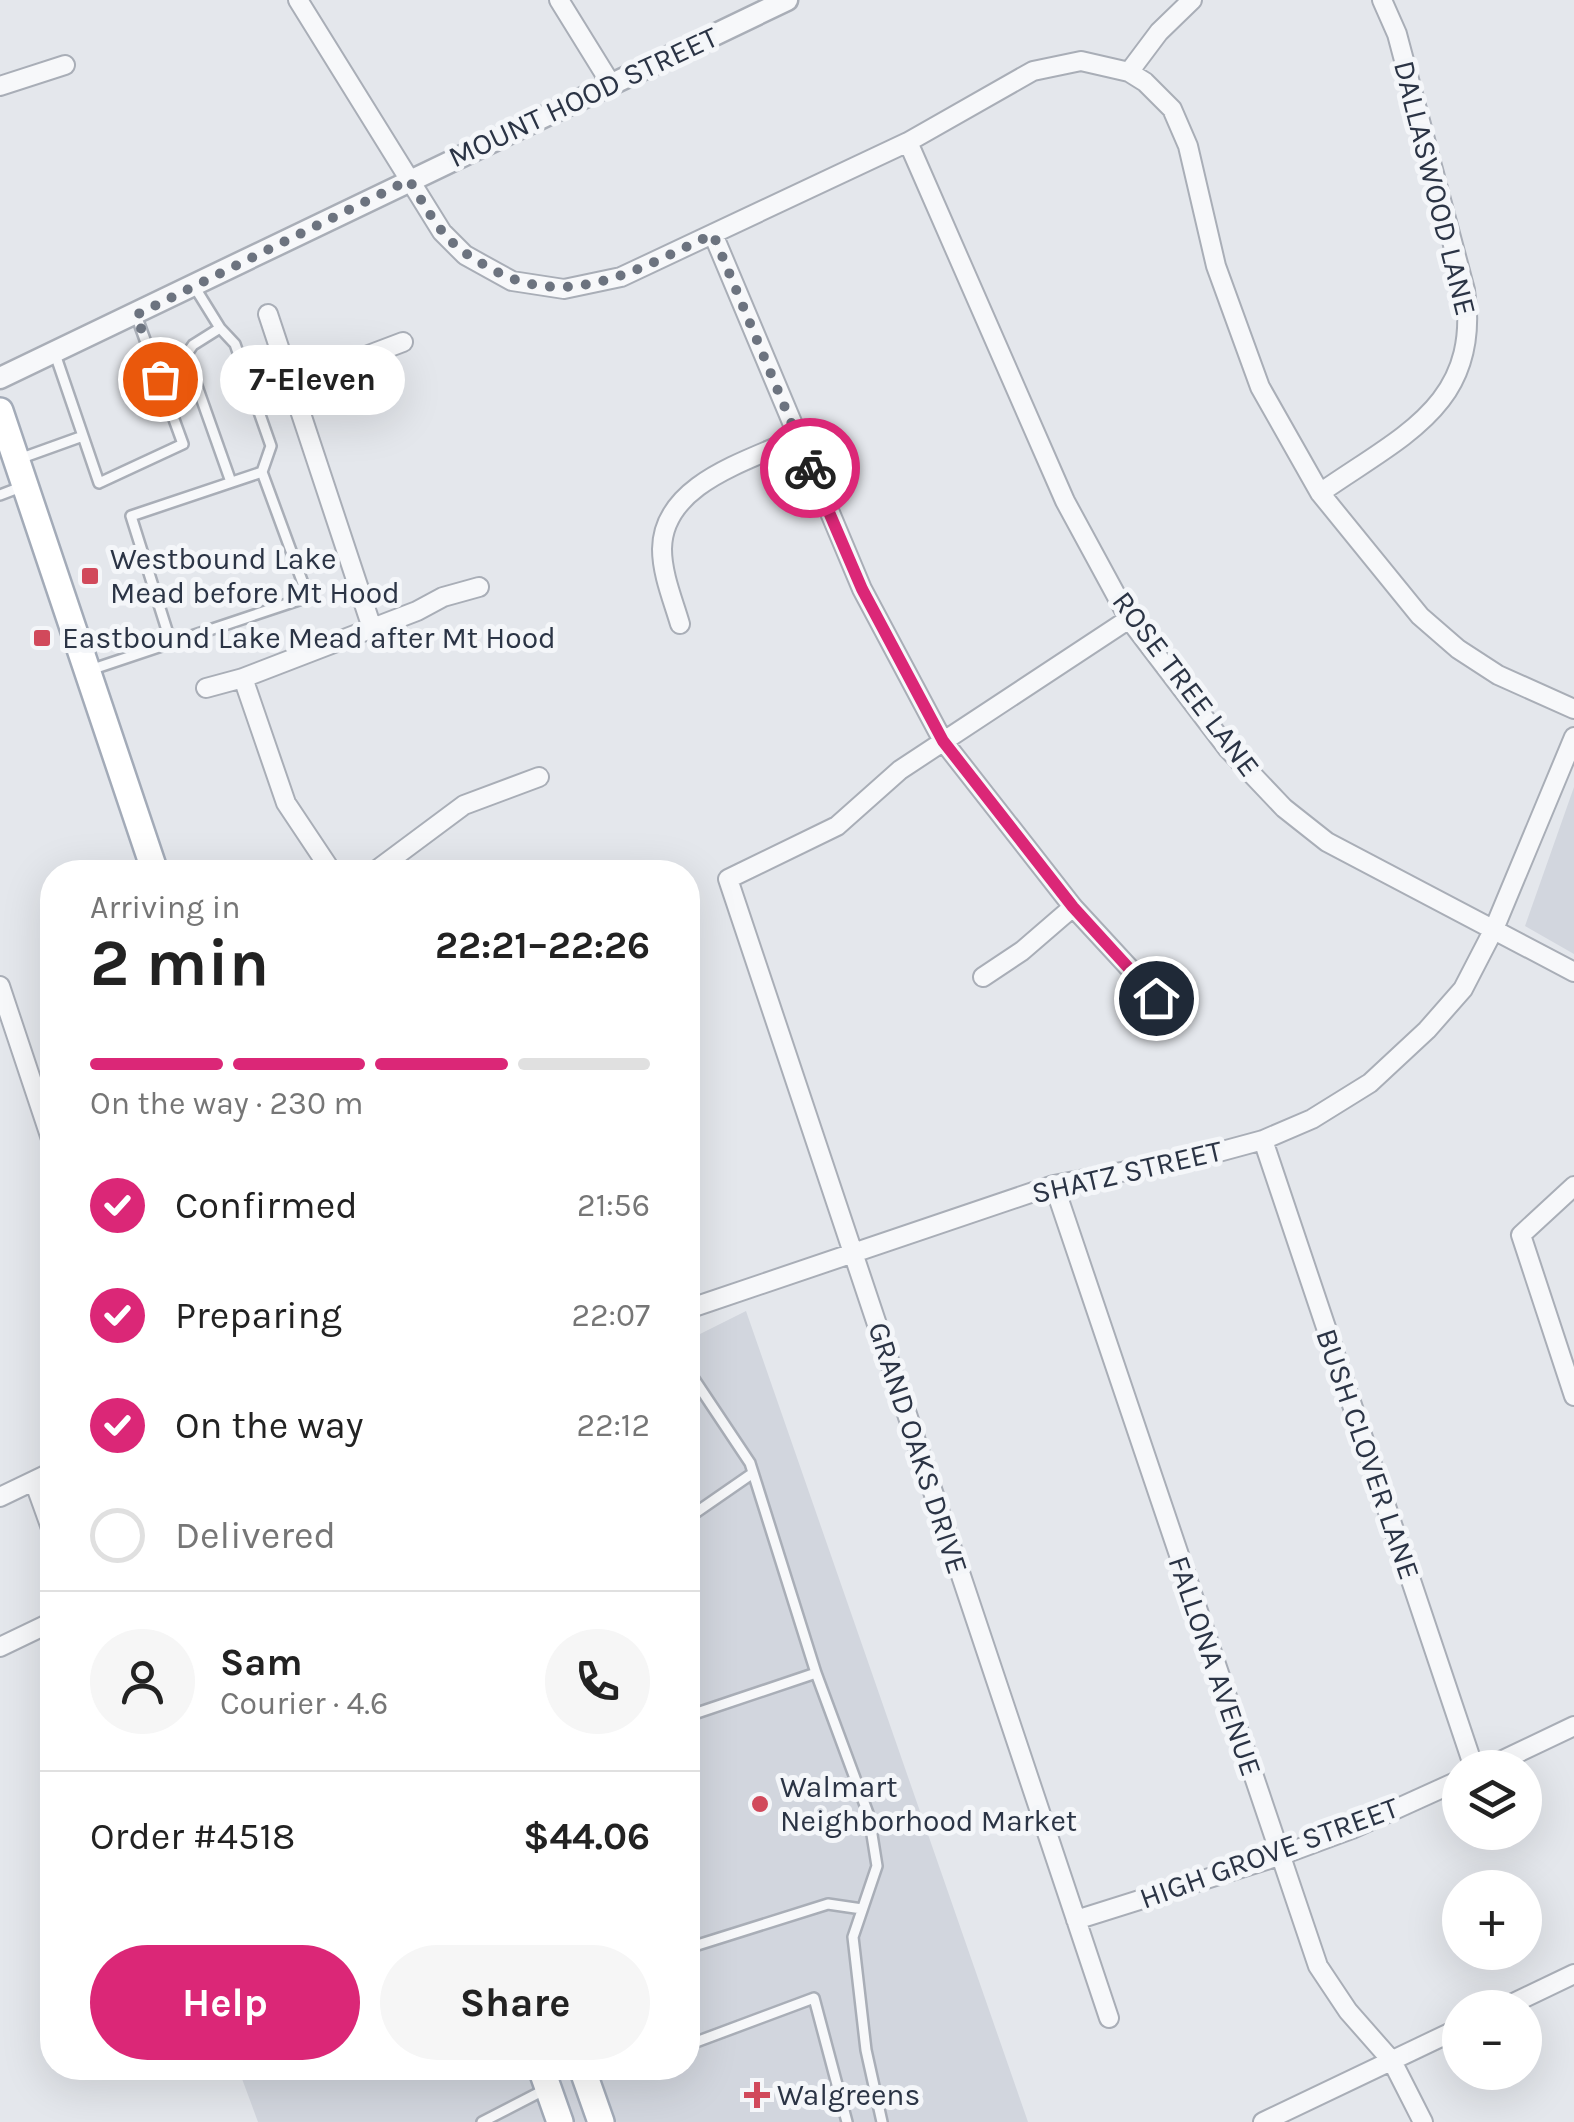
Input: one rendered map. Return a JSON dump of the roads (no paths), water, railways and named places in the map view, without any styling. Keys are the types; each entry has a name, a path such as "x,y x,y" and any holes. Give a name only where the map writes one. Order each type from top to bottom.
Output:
{"main road":[{"path":"0,411 151,860"},
{"path":"546,2080 560,2122"},
{"path":"547,2080 568,2101 577,2122"},
{"path":"586,2080 601,2122"}],"street":[{"path":"298,0 442,232 465,254 512,281 564,289 620,277 713,234 908,142 1033,71 1081,61 1128,72 1145,82 1172,109 1188,146 1216,266 1260,386 1320,493 1420,616 1458,649 1498,675 1574,709"},
{"path":"559,0 611,84"},
{"name":"MOUNT HOOD STREET","path":"0,378 788,0"},
{"path":"1128,72 1158,32 1192,0"},
{"name":"DALLASWOOD LANE","path":"1320,493 1433,413 1453,386 1468,346 1470,318 1465,290 1397,34 1382,0"},
{"path":"0,86 65,64"},
{"name":"ROSE TREE LANE","path":"908,142 1064,501 1129,618 1228,749 1284,808 1328,842 1574,972"},
{"path":"713,234 862,589 943,741 1073,907 1156,998"},
{"path":"268,314 372,628"},
{"path":"292,384 402,342"},
{"path":"680,624 667,584 662,547 674,513 697,485 798,438"},
{"path":"206,688 243,678 479,586"},
{"path":"943,741 1129,618"},
{"path":"243,678 286,803 324,860"},
{"name":"SHATZ STREET","path":"700,1304 1054,1185 1204,1156 1263,1140 1312,1119 1370,1083 1427,1030 1463,989 1494,929 1574,736"},
{"name":"GRAND OAKS DRIVE","path":"943,741 900,770 837,826 728,879 1109,2018"},
{"path":"390,860 464,805 539,776"},
{"path":"983,977 1022,951 1073,907"},
{"path":"0,986 40,1106"},
{"name":"BUSH CLOVER LANE","path":"1263,1140 1468,1750"},
{"name":"FALLONA AVENUE","path":"1054,1185 1318,1966 1348,2011 1392,2061 1423,2122"},
{"path":"1574,1186 1520,1235 1574,1396"},
{"path":"0,1497 40,1477"},
{"path":"34,1480 40,1497"},
{"path":"0,1647 40,1628"},
{"path":"1524,1750 1574,1726"},
{"name":"HIGH GROVE STREET","path":"1076,1920 1279,1856 1352,1829 1442,1788"},
{"path":"1541,1990 1574,1974"},
{"path":"1263,2122 1442,2037"}],"lane":[{"path":"87,671 308,597 262,472 270,446 234,344 194,286"},
{"path":"55,353 99,483 183,444 136,315"},
{"path":"220,328 193,345 186,355 231,482"},
{"path":"0,495 21,473 83,436"},
{"path":"171,643 131,516 262,472"},
{"path":"700,1388 750,1463 816,1673 869,1816 876,1866 853,1937 866,2050 882,2122"},
{"path":"700,1510 753,1473"},
{"path":"700,1712 816,1673"},
{"path":"700,1944 828,1904 862,1909"},
{"path":"700,2041 814,1998 847,2122"},
{"path":"482,2122 542,2080"}],"place":[{"name":"7-Eleven","path":"160,379"},
{"name":"Westbound Lake Mead before Mt Hood","path":"90,576"},
{"name":"Eastbound Lake Mead after Mt Hood","path":"42,638"},
{"name":"Walmart Neighborhood Market","path":"760,1804"},
{"name":"Walgreens","path":"757,2095"}]}
